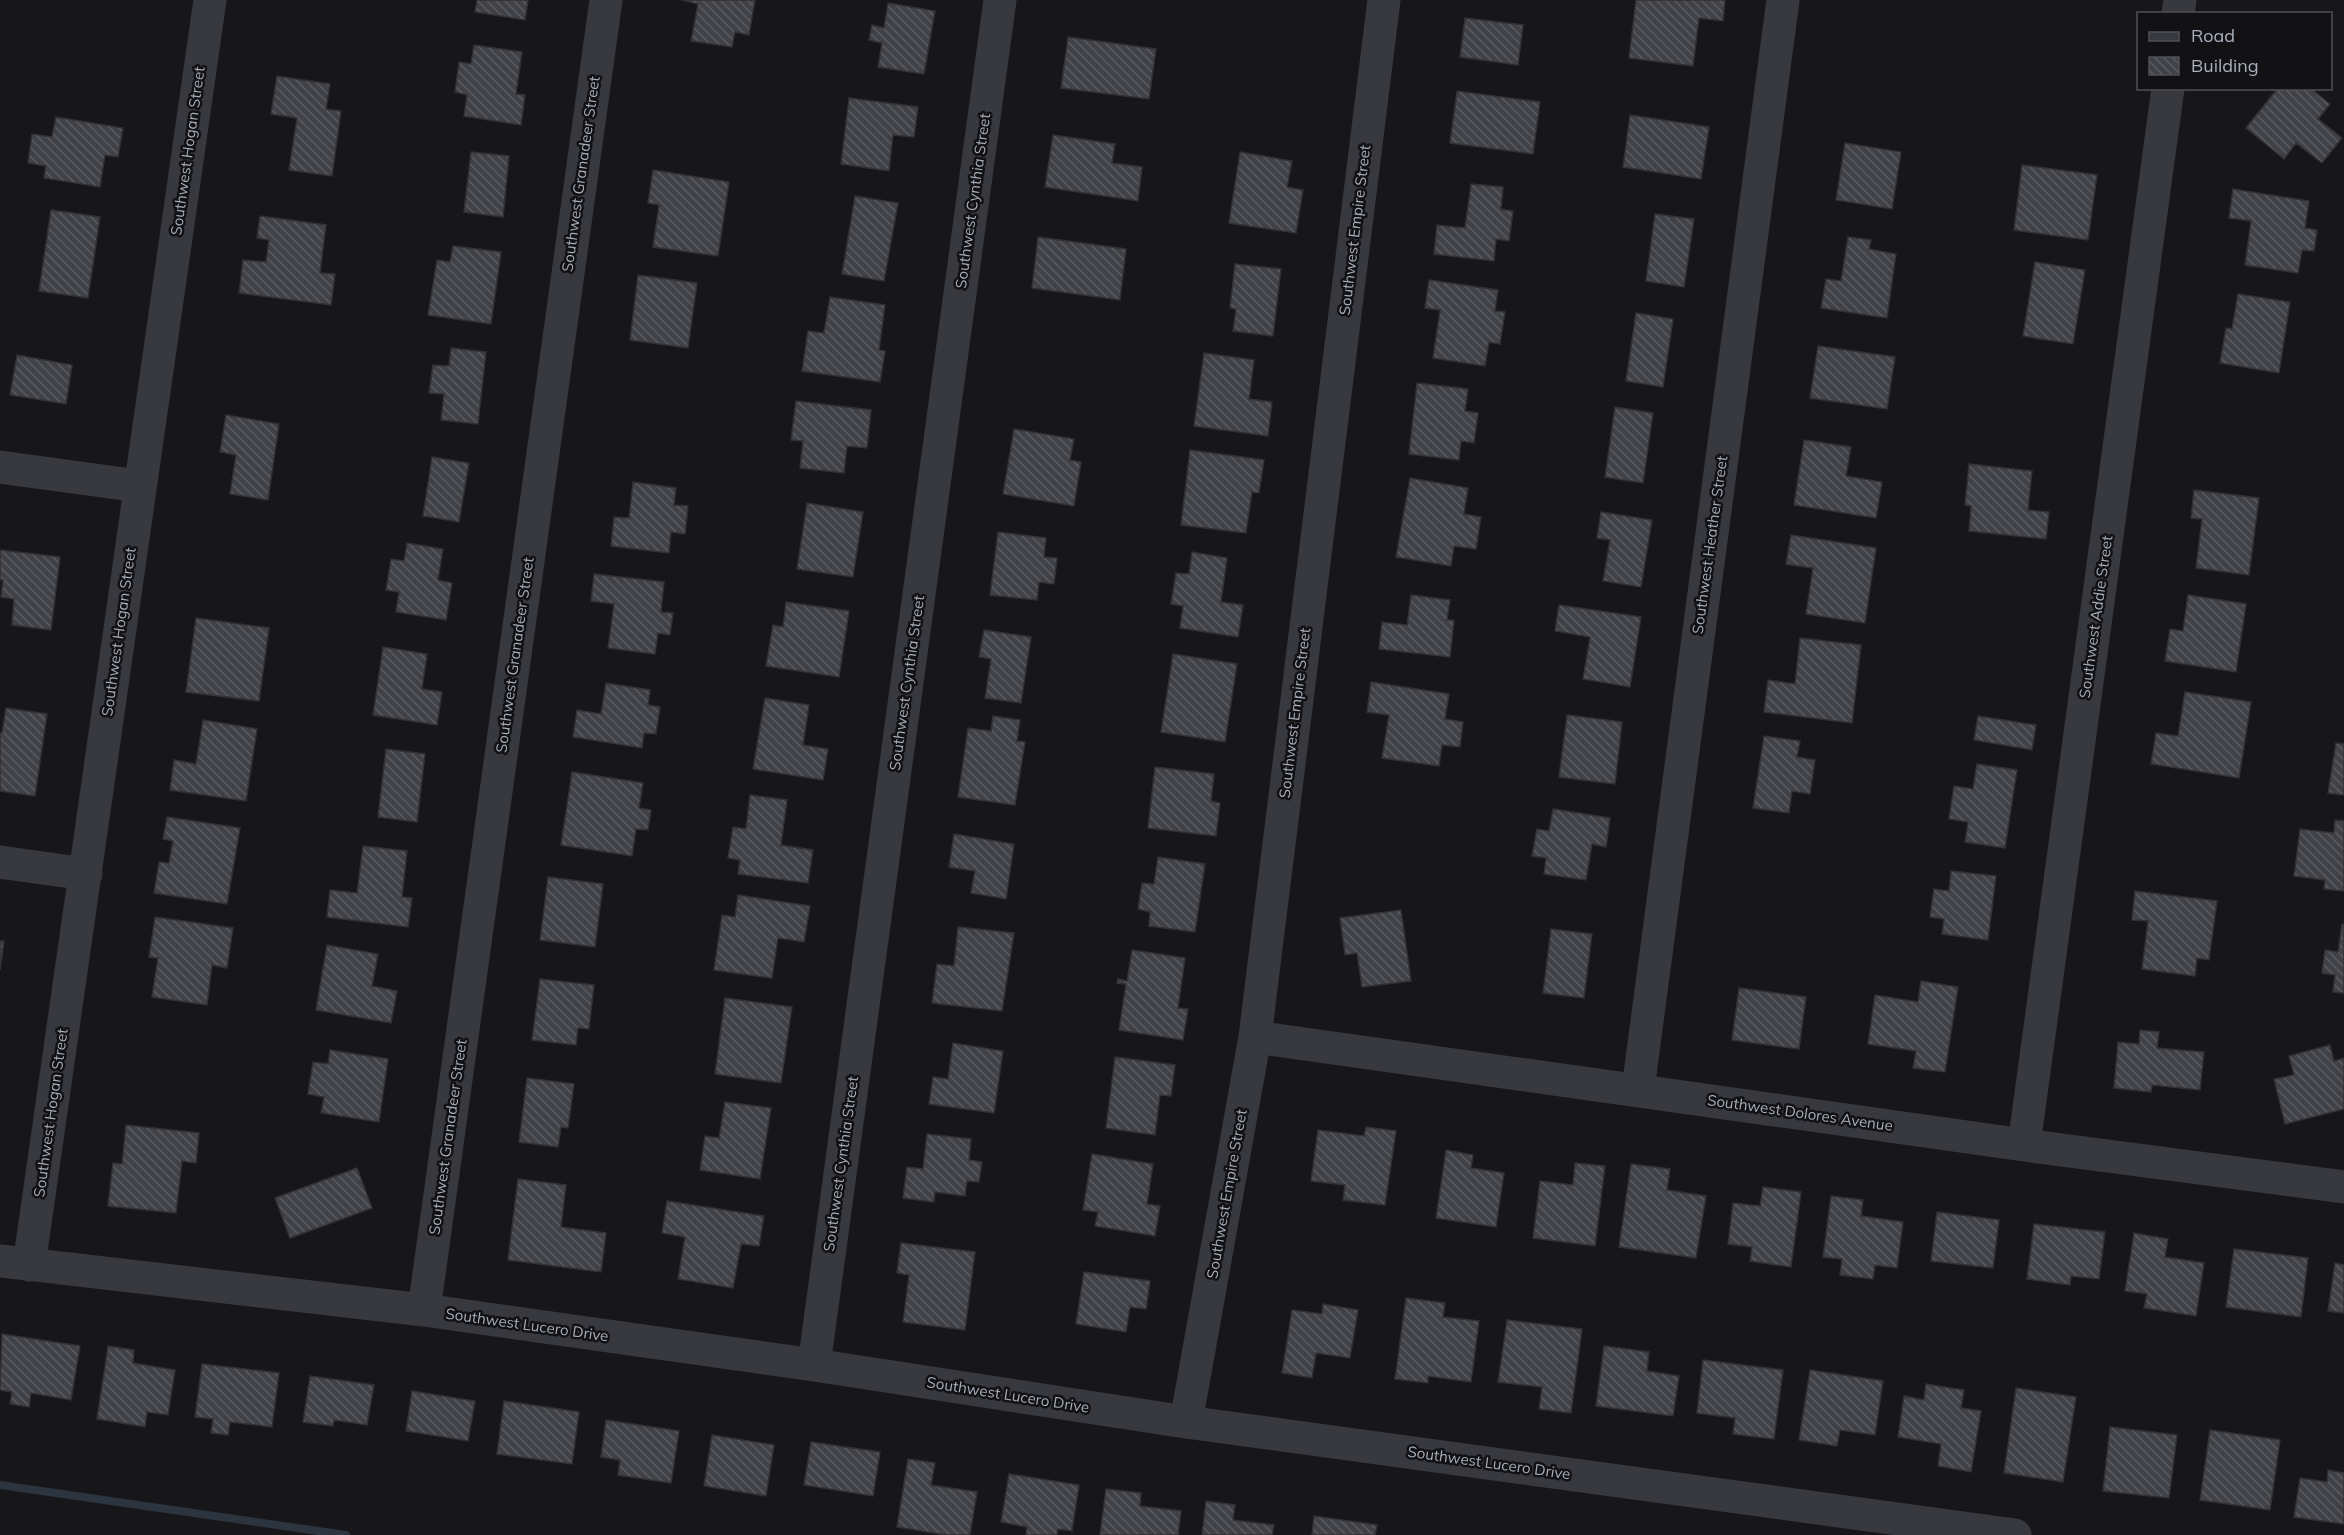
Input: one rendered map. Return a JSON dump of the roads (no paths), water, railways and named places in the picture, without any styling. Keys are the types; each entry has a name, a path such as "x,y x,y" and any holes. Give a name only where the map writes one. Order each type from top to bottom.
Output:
{"street":[{"name":"Southwest Hogan Street","path":"15,1263 86,874 139,486 210,0"},
{"name":"Southwest Granadeer Street","path":"424,1310 606,0"},
{"name":"Southwest Cynthia Street","path":"814,1365 1000,0"},
{"name":"Southwest Empire Street","path":"1186,1422 1255,1037 1384,0"},
{"name":"Southwest Heather Street","path":"1638,1089 1783,0"},
{"name":"Southwest Addie Street","path":"2024,1145 2168,90"},
{"path":"0,467 139,486"},
{"path":"0,862 86,874"},
{"name":"Southwest Dolores Avenue","path":"1255,1037 2024,1145 2344,1187"},
{"name":"Southwest Lucero Drive","path":"15,1263 424,1310 1935,1529 2015,1535"}],"waterway":[{"path":"0,1485 346,1535"}]}
